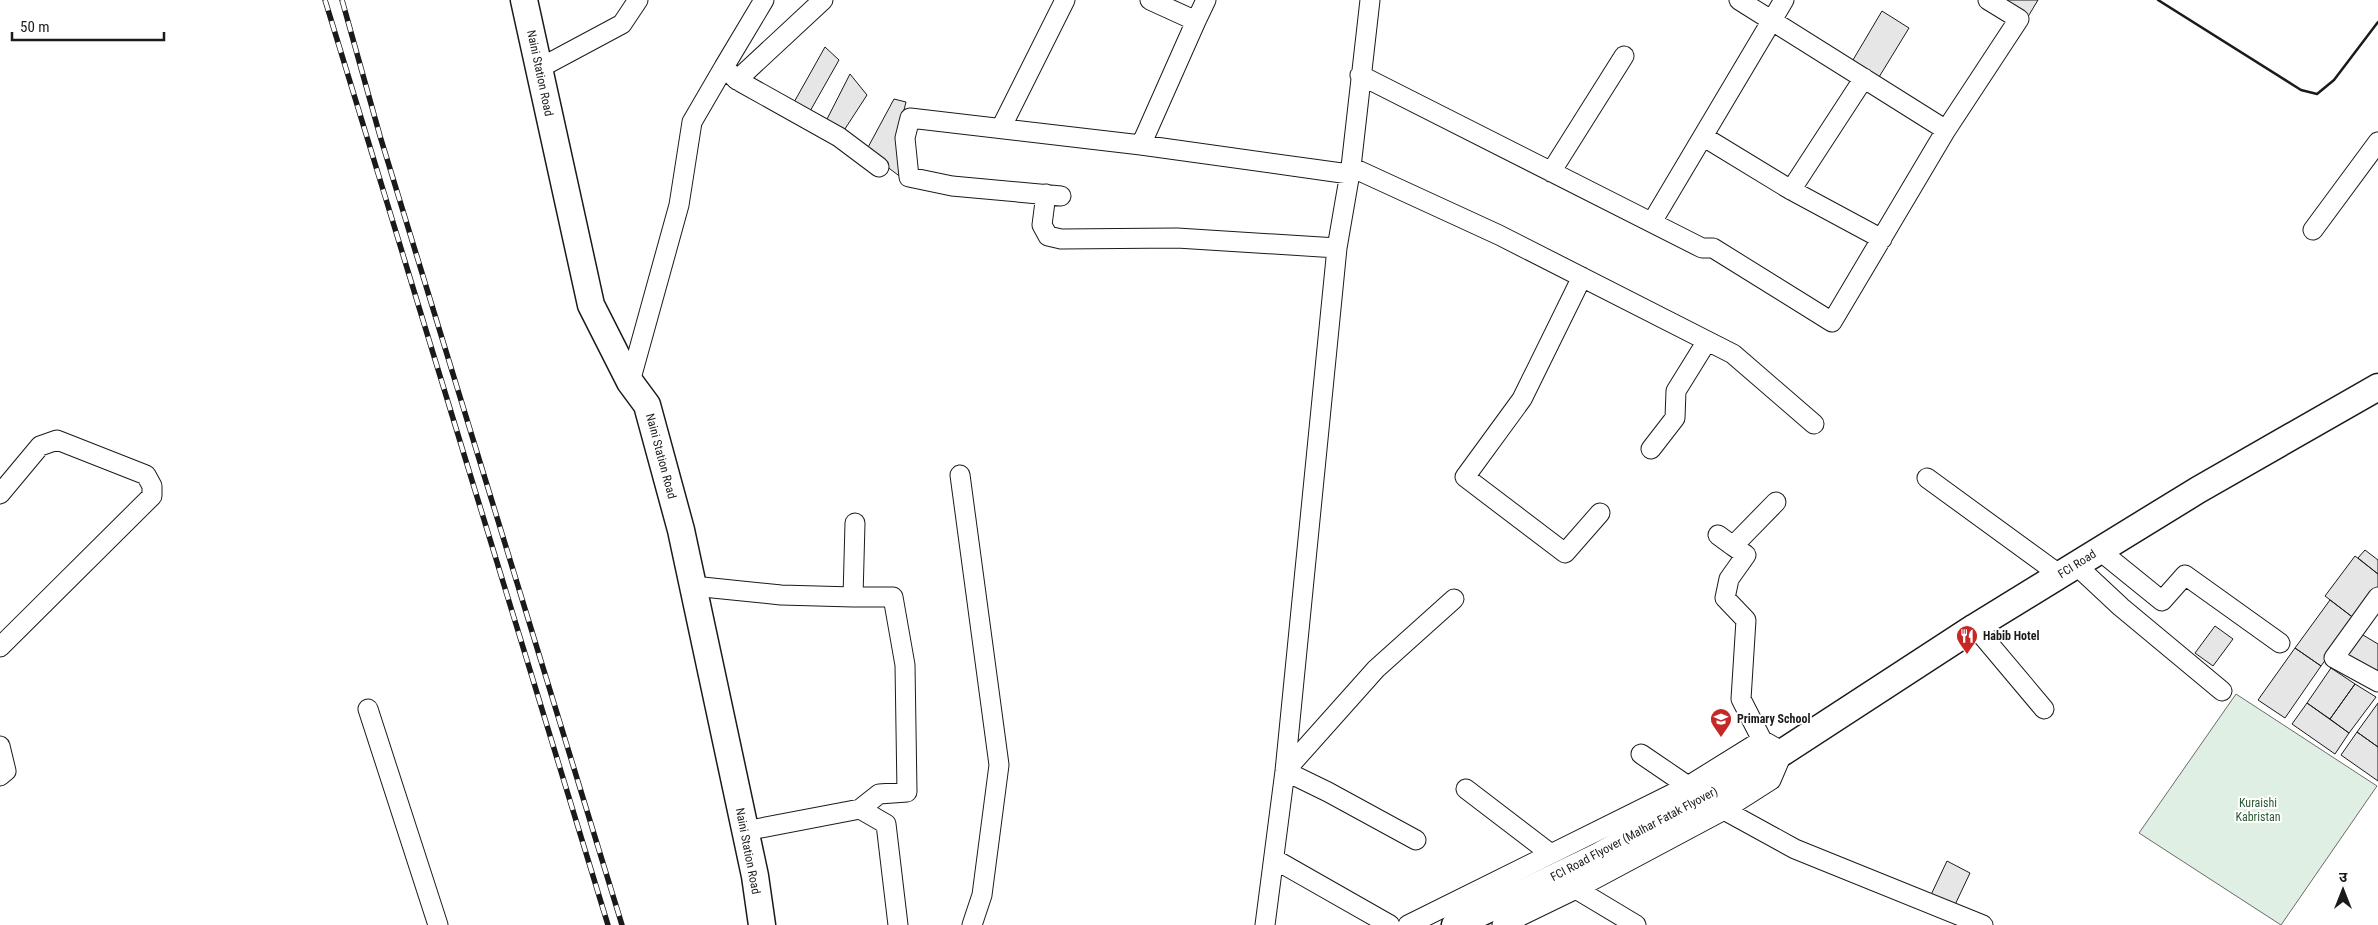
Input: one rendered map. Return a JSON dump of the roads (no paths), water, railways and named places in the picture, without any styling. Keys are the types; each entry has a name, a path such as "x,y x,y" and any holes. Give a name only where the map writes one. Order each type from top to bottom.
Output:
{"main road":[{"name":"Naini Station Road","path":"524,0 591,305 630,382 647,405 681,530 755,876 762,925"},
{"name":"FCI Road","path":"1773,746 1975,627 2198,490 2378,387"},
{"name":"FCI Road Flyover (Malhar Fatak Flyover)","path":"1455,925 1597,857 1759,766 1773,746"}],"street":[{"path":"538,69 622,24 638,0"},
{"path":"731,74 764,0"},
{"path":"630,382 679,205 692,122 731,74 823,0"},
{"path":"1001,128 1065,0"},
{"path":"1150,0 1196,21"},
{"path":"1141,145 1206,0"},
{"path":"1265,925 1285,771 1337,248 1350,170 1370,0"},
{"path":"1739,0 1946,130"},
{"path":"1652,222 1704,138 1784,0"},
{"path":"1360,75 1702,248 1713,248 1832,322 1946,130 2019,19 1988,0"},
{"path":"1551,172 1624,56"},
{"path":"731,74 839,138 879,167"},
{"path":"1791,190 1864,78"},
{"path":"1337,248 1178,238 1061,239 1048,236 1042,225 1054,195 952,186 909,177 905,138 910,118 1350,170 1498,235 1582,276 1732,354 1814,424"},
{"path":"1704,138 1791,190 1882,239"},
{"path":"2313,230 2378,142"},
{"path":"1582,276 1522,399 1465,477 1565,553 1600,513"},
{"path":"1651,449 1675,418 1676,391 1707,341"},
{"path":"0,494 40,446 57,440 146,475 152,486 152,496 0,647"},
{"path":"960,475 999,765 982,895 972,925"},
{"path":"1927,478 2121,607 2222,691"},
{"path":"1502,925 1576,889 1724,810 1771,780 1773,746 1741,698 1746,620 1725,598 1729,579 1746,555 1726,541 1776,502"},
{"path":"853,597 855,523"},
{"path":"2099,550 2162,601 2184,575 2280,642"},
{"path":"693,586 781,595 893,597 905,665 908,731 907,792 878,794 860,809 745,831"},
{"path":"2378,597 2334,658 2378,682"},
{"path":"1285,771 1376,669 1454,599"},
{"path":"1975,627 2044,709"},
{"path":"368,709 438,925"},
{"path":"0,746 6,771 0,776"},
{"path":"1408,925 1688,786 1773,746"},
{"path":"1640,754 1688,786"},
{"path":"1285,771 1416,840"},
{"path":"1466,789 1551,854"},
{"path":"860,809 886,824 898,925"},
{"path":"1724,810 1795,849 1983,925"},
{"path":"1274,859 1390,925"},
{"path":"1576,889 1636,925"}],"railway":[{"path":"325,0 608,925"},
{"path":"342,0 380,136 622,925"}],"place":[{"name":"Habib Hotel","path":"1967,655"},
{"name":"Primary School","path":"1721,738"}],"park label":[{"name":"Kuraishi Kabristan","path":"2258,810"}]}
